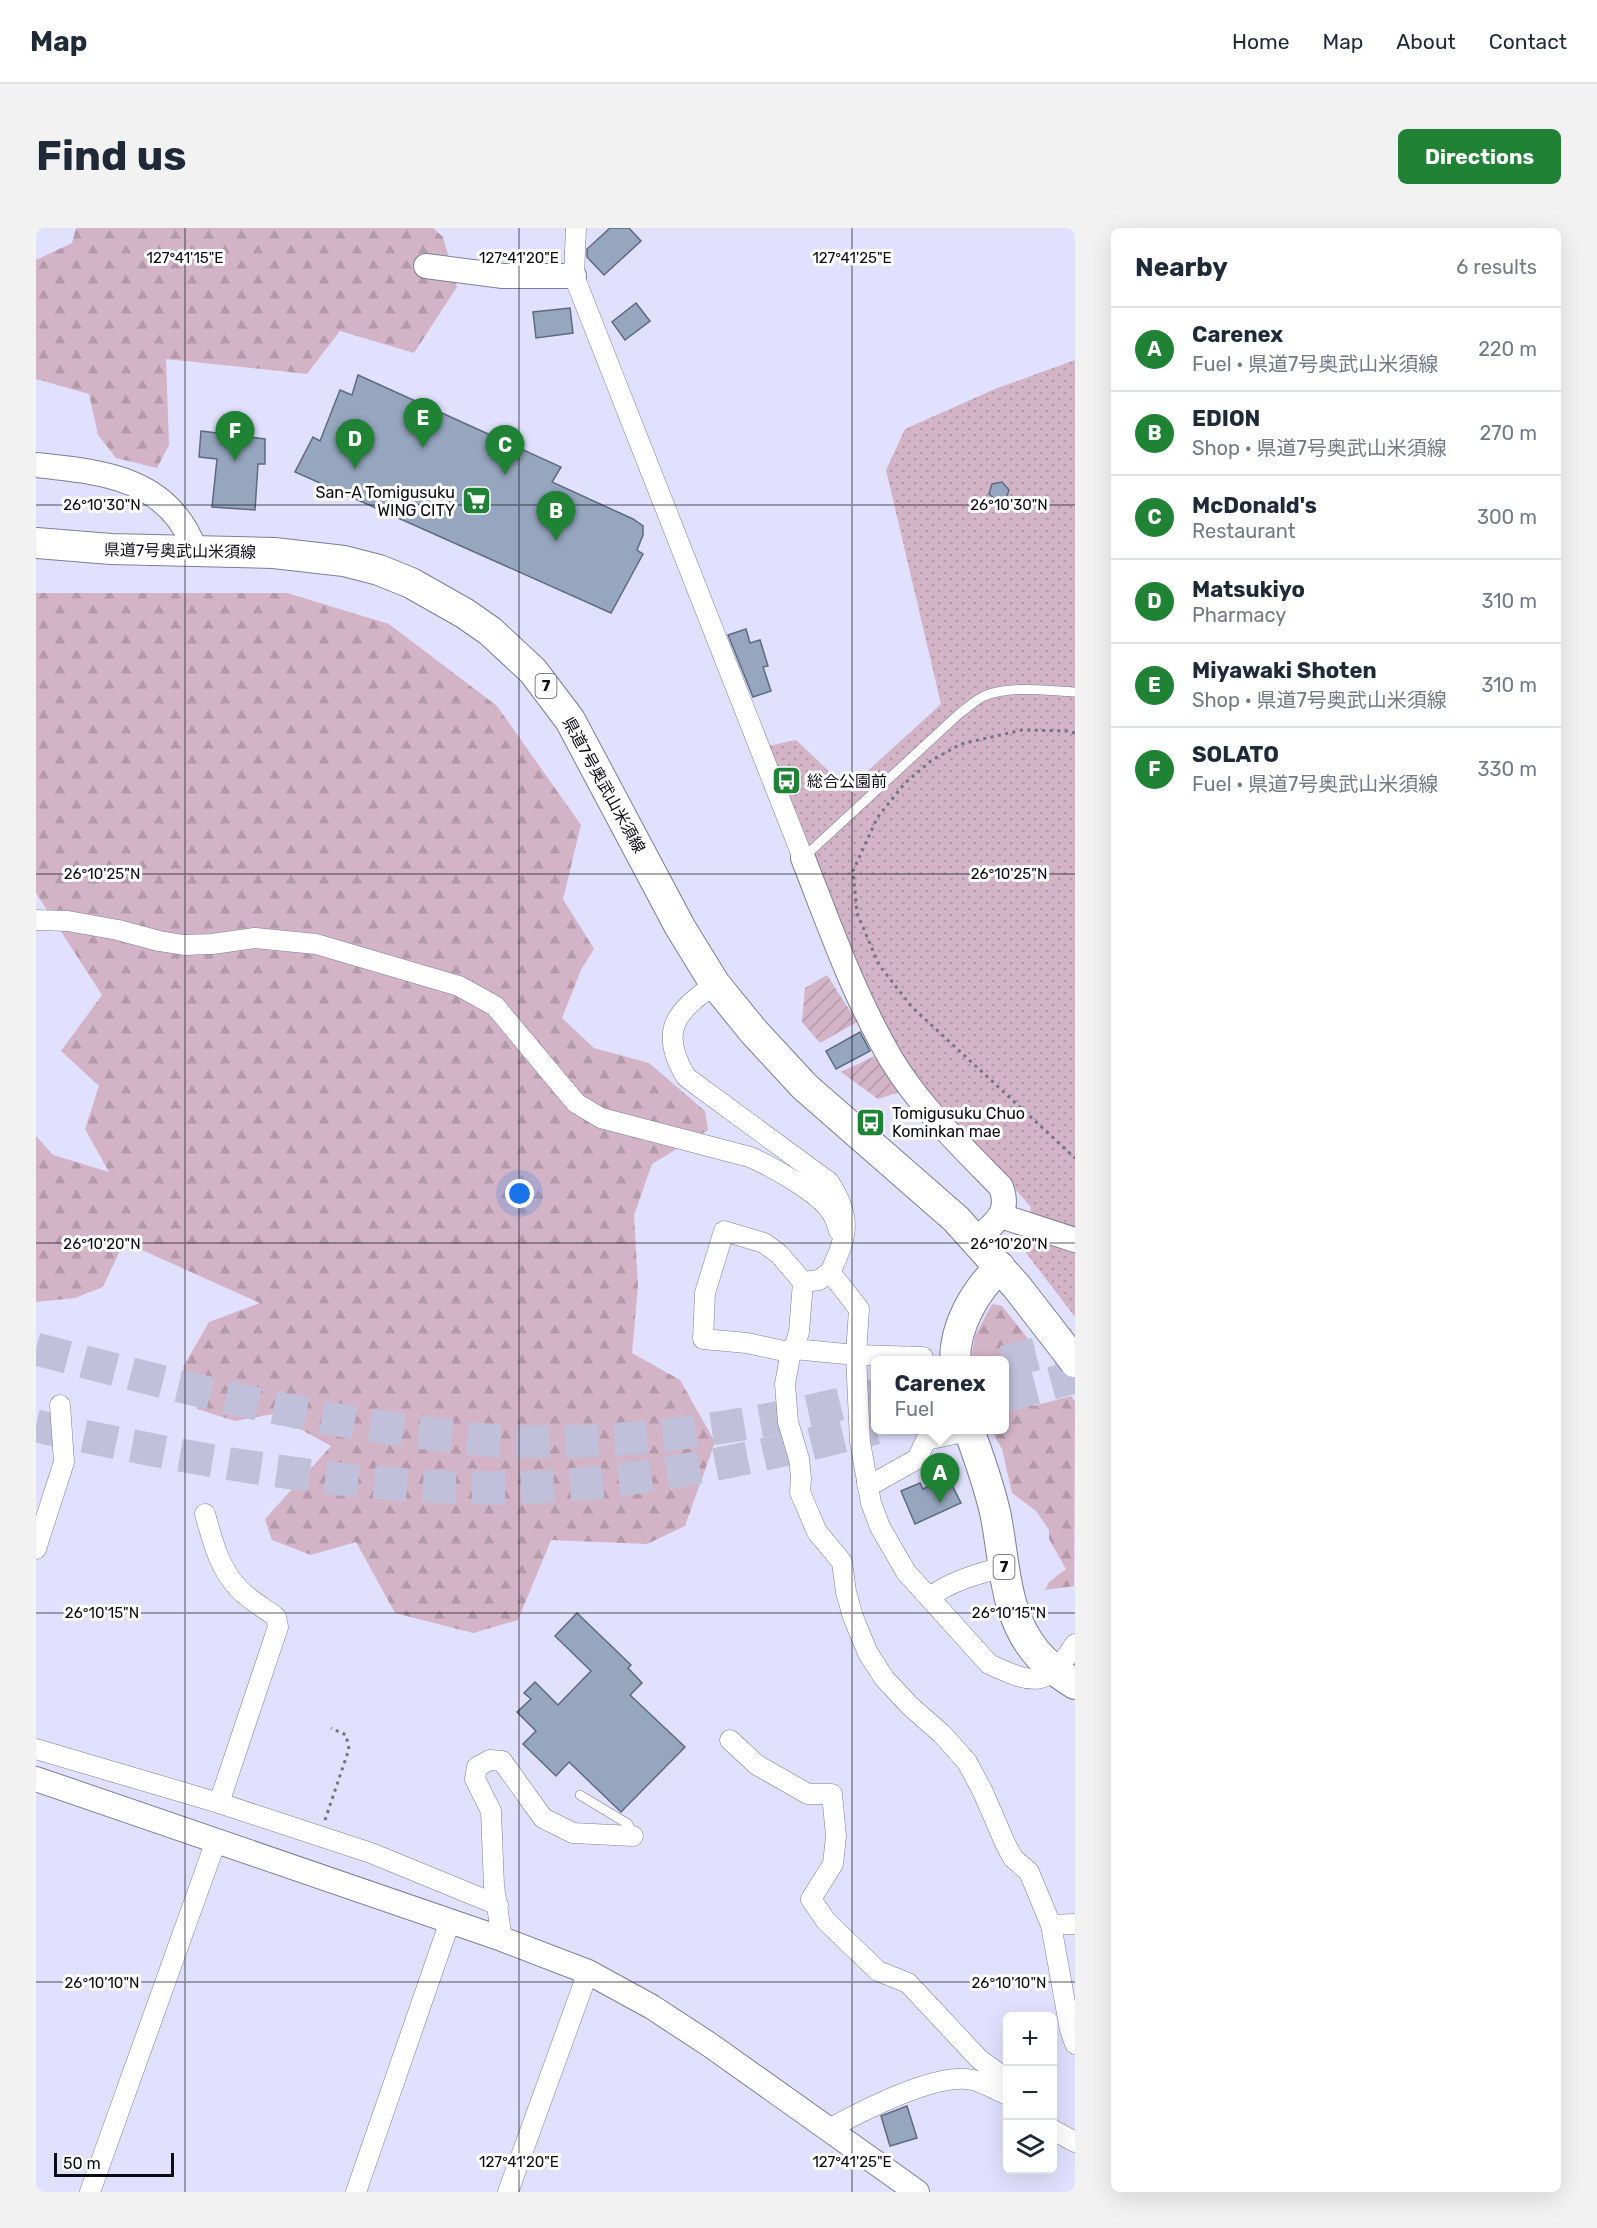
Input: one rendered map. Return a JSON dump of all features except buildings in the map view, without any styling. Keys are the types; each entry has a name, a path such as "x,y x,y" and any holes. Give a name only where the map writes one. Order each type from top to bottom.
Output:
{"main road":[{"name":"県道7号奥武山米須線","path":"36,543 111,549 195,550 309,556 344,561 379,570 411,583 464,613 490,631 533,670 570,720 680,927 716,984 754,1032 805,1087 935,1200 976,1240 1009,1277 1075,1362"},
{"path":"955,1356 957,1342 973,1298 985,1281 1009,1277"},
{"name":"7","path":"971,1434 982,1463 996,1515 1011,1605 1016,1620 1036,1653 1065,1677"}],"street":[{"path":"576,228 574,276 857,995 892,1060 926,1108 1001,1187 1005,1203 1001,1216 976,1240"},
{"path":"426,266 502,276 574,276"},
{"path":"36,465 103,474 146,490 168,506 181,520 195,550"},
{"path":"36,920 88,924 184,945 255,938 316,944 459,986 495,1006 576,1103 601,1118 750,1157 766,1164 819,1199 830,1210 843,1242"},
{"path":"716,984 693,1000 678,1017 672,1036 675,1058 686,1077 829,1182 841,1199 846,1228 841,1250 830,1272 819,1280 803,1282"},
{"path":"1001,1216 1075,1240"},
{"path":"871,1356 794,1349 784,1351 747,1343 703,1339 705,1293 710,1270 724,1231 764,1244 779,1254 803,1282 799,1332 794,1349 790,1357 785,1384 788,1422 799,1459 800,1492 818,1532 842,1562 846,1592 853,1617 868,1653 884,1678 910,1706 942,1734 967,1762 1013,1858 1029,1872 1051,1925 1070,2030 1075,2044"},
{"path":"830,1272 858,1309 856,1356 860,1442 870,1503 880,1527 906,1572 989,1664 1007,1673 1030,1679 1065,1677 1075,1644"},
{"path":"36,1549 64,1462 60,1405"},
{"path":"867,1484 876,1482 917,1459 926,1440 952,1434"},
{"path":"205,1514 214,1547 225,1570 238,1588 276,1617 278,1627 219,1803"},
{"path":"930,1598 949,1586 1004,1568"},
{"path":"730,1740 757,1765 808,1794 832,1794 836,1836 833,1864 811,1899 826,1921 878,1971 908,1983 979,2059 1003,2076"},
{"path":"36,1749 219,1803 371,1853 498,1905"},
{"path":"502,1939 494,1886 491,1811 475,1779 477,1767 490,1760 502,1761 543,1818 573,1833 633,1836"},
{"path":"36,1779 502,1939 588,1972 652,2007 700,2039 917,2192"},
{"path":"90,2192 216,1841"},
{"path":"356,2192 450,1921"},
{"path":"1051,1925 1075,1924"},
{"path":"508,2192 588,1972"},
{"path":"829,2129 875,2105 938,2081 973,2080 1003,2093"},
{"path":"1057,2132 1075,2142"}],"lane":[{"path":"803,858 960,712 982,697 1001,691 1017,690 1075,692"},
{"path":"580,1795 628,1824 633,1836"}],"path":[{"path":"1075,734 1067,731 1022,730 962,744 932,760 905,783 877,818 853,871 857,913 879,965 912,1007 1075,1158"},
{"path":"320,1836 349,1749 346,1735 331,1728"}],"green space":[{"path":"76,228 433,228 443,237 457,287 414,353 340,331 307,374 166,359 169,445 157,468 116,458 98,435 89,394 36,379 36,260 72,243"},
{"path":"1075,360 1075,1317 1026,1253 1031,1207 898,1058 850,959 768,746 796,740 848,789 941,704 886,470 905,429 995,389"},
{"path":"36,593 287,593 389,624 497,706 581,825 563,899 594,949 581,970 562,1018 594,1048 649,1063 705,1111 708,1130 652,1164 634,1215 638,1286 632,1353 680,1380 715,1442 685,1526 647,1544 551,1540 518,1620 473,1633 395,1613 356,1542 311,1555 272,1540 265,1519 331,1446 273,1414 235,1421 197,1409 183,1367 209,1322 260,1303 124,1242 103,1287 75,1298 36,1302 36,1136 53,1155 109,1172 85,1129 99,1086 61,1051 102,995 36,893"},
{"path":"827,975 857,1022 820,1043 802,1022 805,988"},
{"path":"875,1056 900,1092 878,1099 841,1072"},
{"path":"992,1304 1002,1306 1035,1347 1013,1355 1033,1406 1071,1396 1075,1401 1074,1586 1045,1590 1049,1582 1066,1569 1049,1539 1049,1530 1036,1511 1012,1493 1002,1449 993,1434 1009,1434 1009,1356 972,1356 975,1336"}],"tunnel":[{"path":"1009,1361 1075,1344"},
{"path":"36,1349 181,1386 328,1418 455,1437 493,1440 550,1442 691,1432 784,1416 871,1396"},
{"path":"1009,1395 1075,1377"},
{"path":"36,1426 206,1460 321,1477 437,1487 495,1488 591,1483 687,1470 871,1429"}],"place":[{"name":"Miyawaki Shoten","path":"423,448"},
{"name":"SOLATO","path":"235,461"},
{"name":"Matsukiyo","path":"355,469"},
{"name":"McDonald's","path":"505,475"},
{"name":"San-A Tomigusuku WING CITY","path":"476,501"},
{"name":"EDION","path":"556,541"},
{"name":"総合公園前","path":"786,781"},
{"name":"Tomigusuku Chuo Kominkan mae","path":"871,1122"},
{"name":"Carenex","path":"940,1503"}]}
